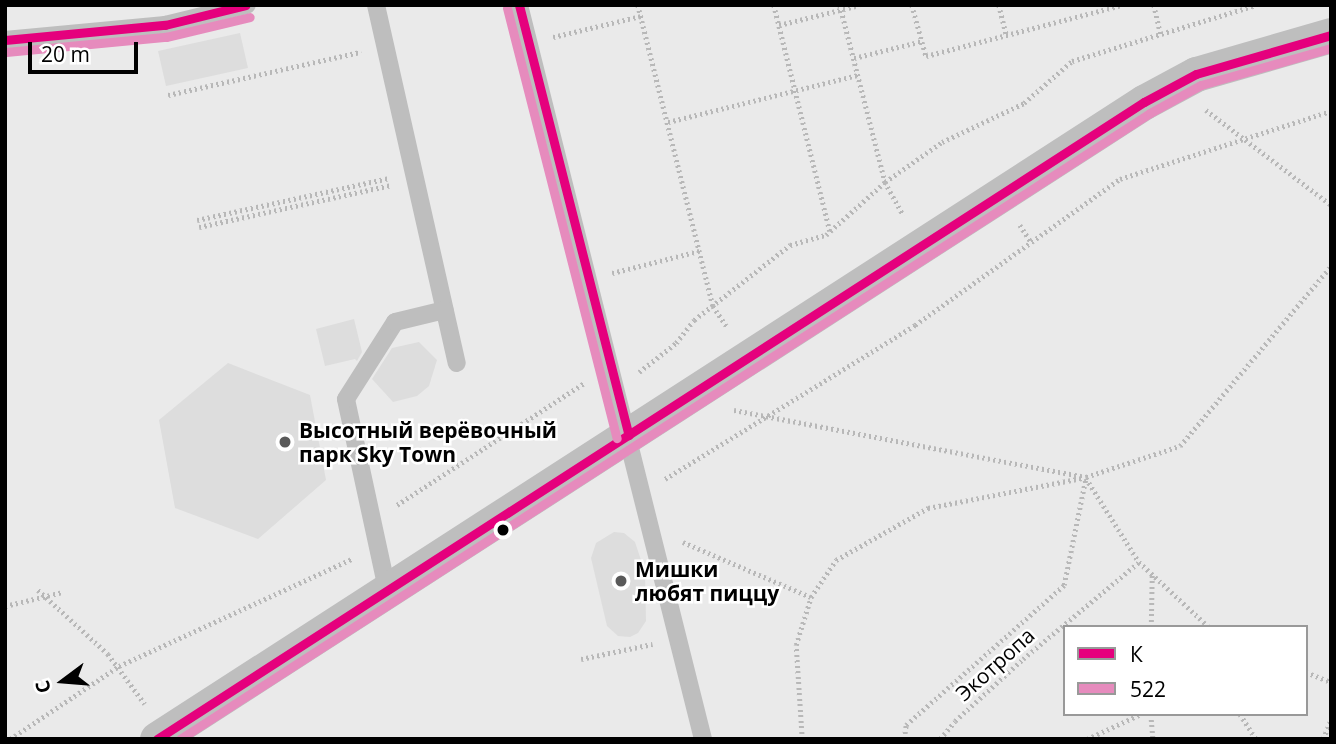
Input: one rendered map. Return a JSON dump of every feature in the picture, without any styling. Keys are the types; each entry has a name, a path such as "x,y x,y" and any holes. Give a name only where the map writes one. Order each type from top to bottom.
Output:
{"street":[{"path":"161,736 1180,81 1215,68 1331,35"}],"lane":[{"path":"5,40 247,5"},
{"path":"376,5 457,363"},
{"path":"519,5 629,435 703,739"},
{"path":"387,589 346,399 395,322 445,310"}],"path":[{"path":"638,5 713,306 728,328"},
{"path":"774,5 830,231"},
{"path":"779,25 859,5"},
{"path":"912,5 926,57 1122,5"},
{"path":"999,5 1006,34"},
{"path":"1154,5 1161,35"},
{"path":"372,520 613,373 634,375 676,343 694,320 790,245 826,235 885,182 942,142 1024,103 1072,61 1256,5"},
{"path":"841,8 885,182 909,227"},
{"path":"529,43 641,16"},
{"path":"854,58 922,41"},
{"path":"168,95 386,46"},
{"path":"240,70 242,79"},
{"path":"226,73 228,82"},
{"path":"213,75 215,85"},
{"path":"668,122 858,75"},
{"path":"199,79 201,88"},
{"path":"186,82 188,90"},
{"path":"173,85 175,94"},
{"path":"1196,102 1331,205"},
{"path":"642,491 915,325 1121,179 1331,111"},
{"path":"197,220 415,176"},
{"path":"199,227 415,176"},
{"path":"1014,216 1031,242"},
{"path":"589,278 699,251"},
{"path":"802,739 796,645 811,597 836,560 928,508 1086,477 1180,446 1331,266"},
{"path":"722,407 1086,477 1139,562 1207,625"},
{"path":"904,739 906,725 1064,585 1086,477"},
{"path":"653,531 811,597"},
{"path":"10,739 119,666 378,547"},
{"name":"Экотропа","path":"1064,625 1139,562"},
{"path":"1151,625 1152,574"},
{"path":"38,590 119,666 161,736"},
{"path":"5,606 63,592"},
{"name":"Экотропа","path":"940,739 955,721 1063,626"},
{"path":"581,659 678,638"},
{"path":"1308,673 1331,682"},
{"path":"1087,739 1137,716"},
{"path":"1151,716 1153,739"},
{"path":"1241,716 1256,739"},
{"path":"1322,739 1331,719"}],"shaded area":[{"path":"5,5 1331,5 1331,739 5,739"}],"building":[{"path":"240,33 248,68 166,86 158,51"},
{"path":"354,319 362,352 357,361 355,359 325,366 316,329"},
{"path":"419,342 437,360 429,386 417,396 393,402 372,379 392,348"},
{"path":"228,363 310,395 326,480 258,539 175,508 159,420"},
{"name":"Мишки любят пиццу","path":"614,532 624,533 635,542 645,572 646,621 638,633 630,637 618,636 607,626 591,558 596,543"}],"transit line":[{"name":"К","path":"5,40 165,25 246,5"},
{"name":"К","path":"519,5 629,435"},
{"name":"522","path":"507,8 617,438"},
{"name":"522","path":"6,52 166,37 250,17"},
{"name":"К","path":"157,739 1144,102 1196,74 1331,35"},
{"name":"522","path":"180,739 1150,113 1201,85 1331,48"}],"place":[{"name":"Высотный верёвочный парк Sky Town","path":"285,442"},
{"name":"Мишки любят пиццу","path":"621,581"}]}
